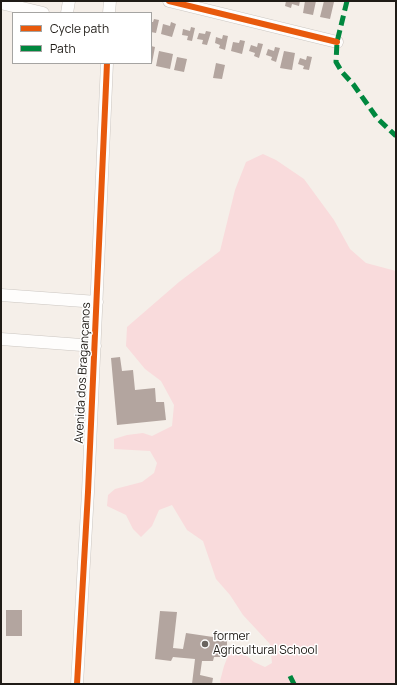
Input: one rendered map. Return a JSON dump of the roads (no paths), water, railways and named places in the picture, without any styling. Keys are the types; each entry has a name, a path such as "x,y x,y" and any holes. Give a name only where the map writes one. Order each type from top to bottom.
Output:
{"street":[{"path":"67,12 69,1"},
{"path":"110,1 110,12"},
{"path":"169,1 336,42"},
{"path":"1,2 39,12"},
{"name":"Avenida dos Bragançanos","path":"76,684 95,346 107,64"},
{"path":"1,295 97,302"},
{"path":"1,340 95,346"}],"place":[{"name":"former Agricultural School","path":"205,644"}]}
